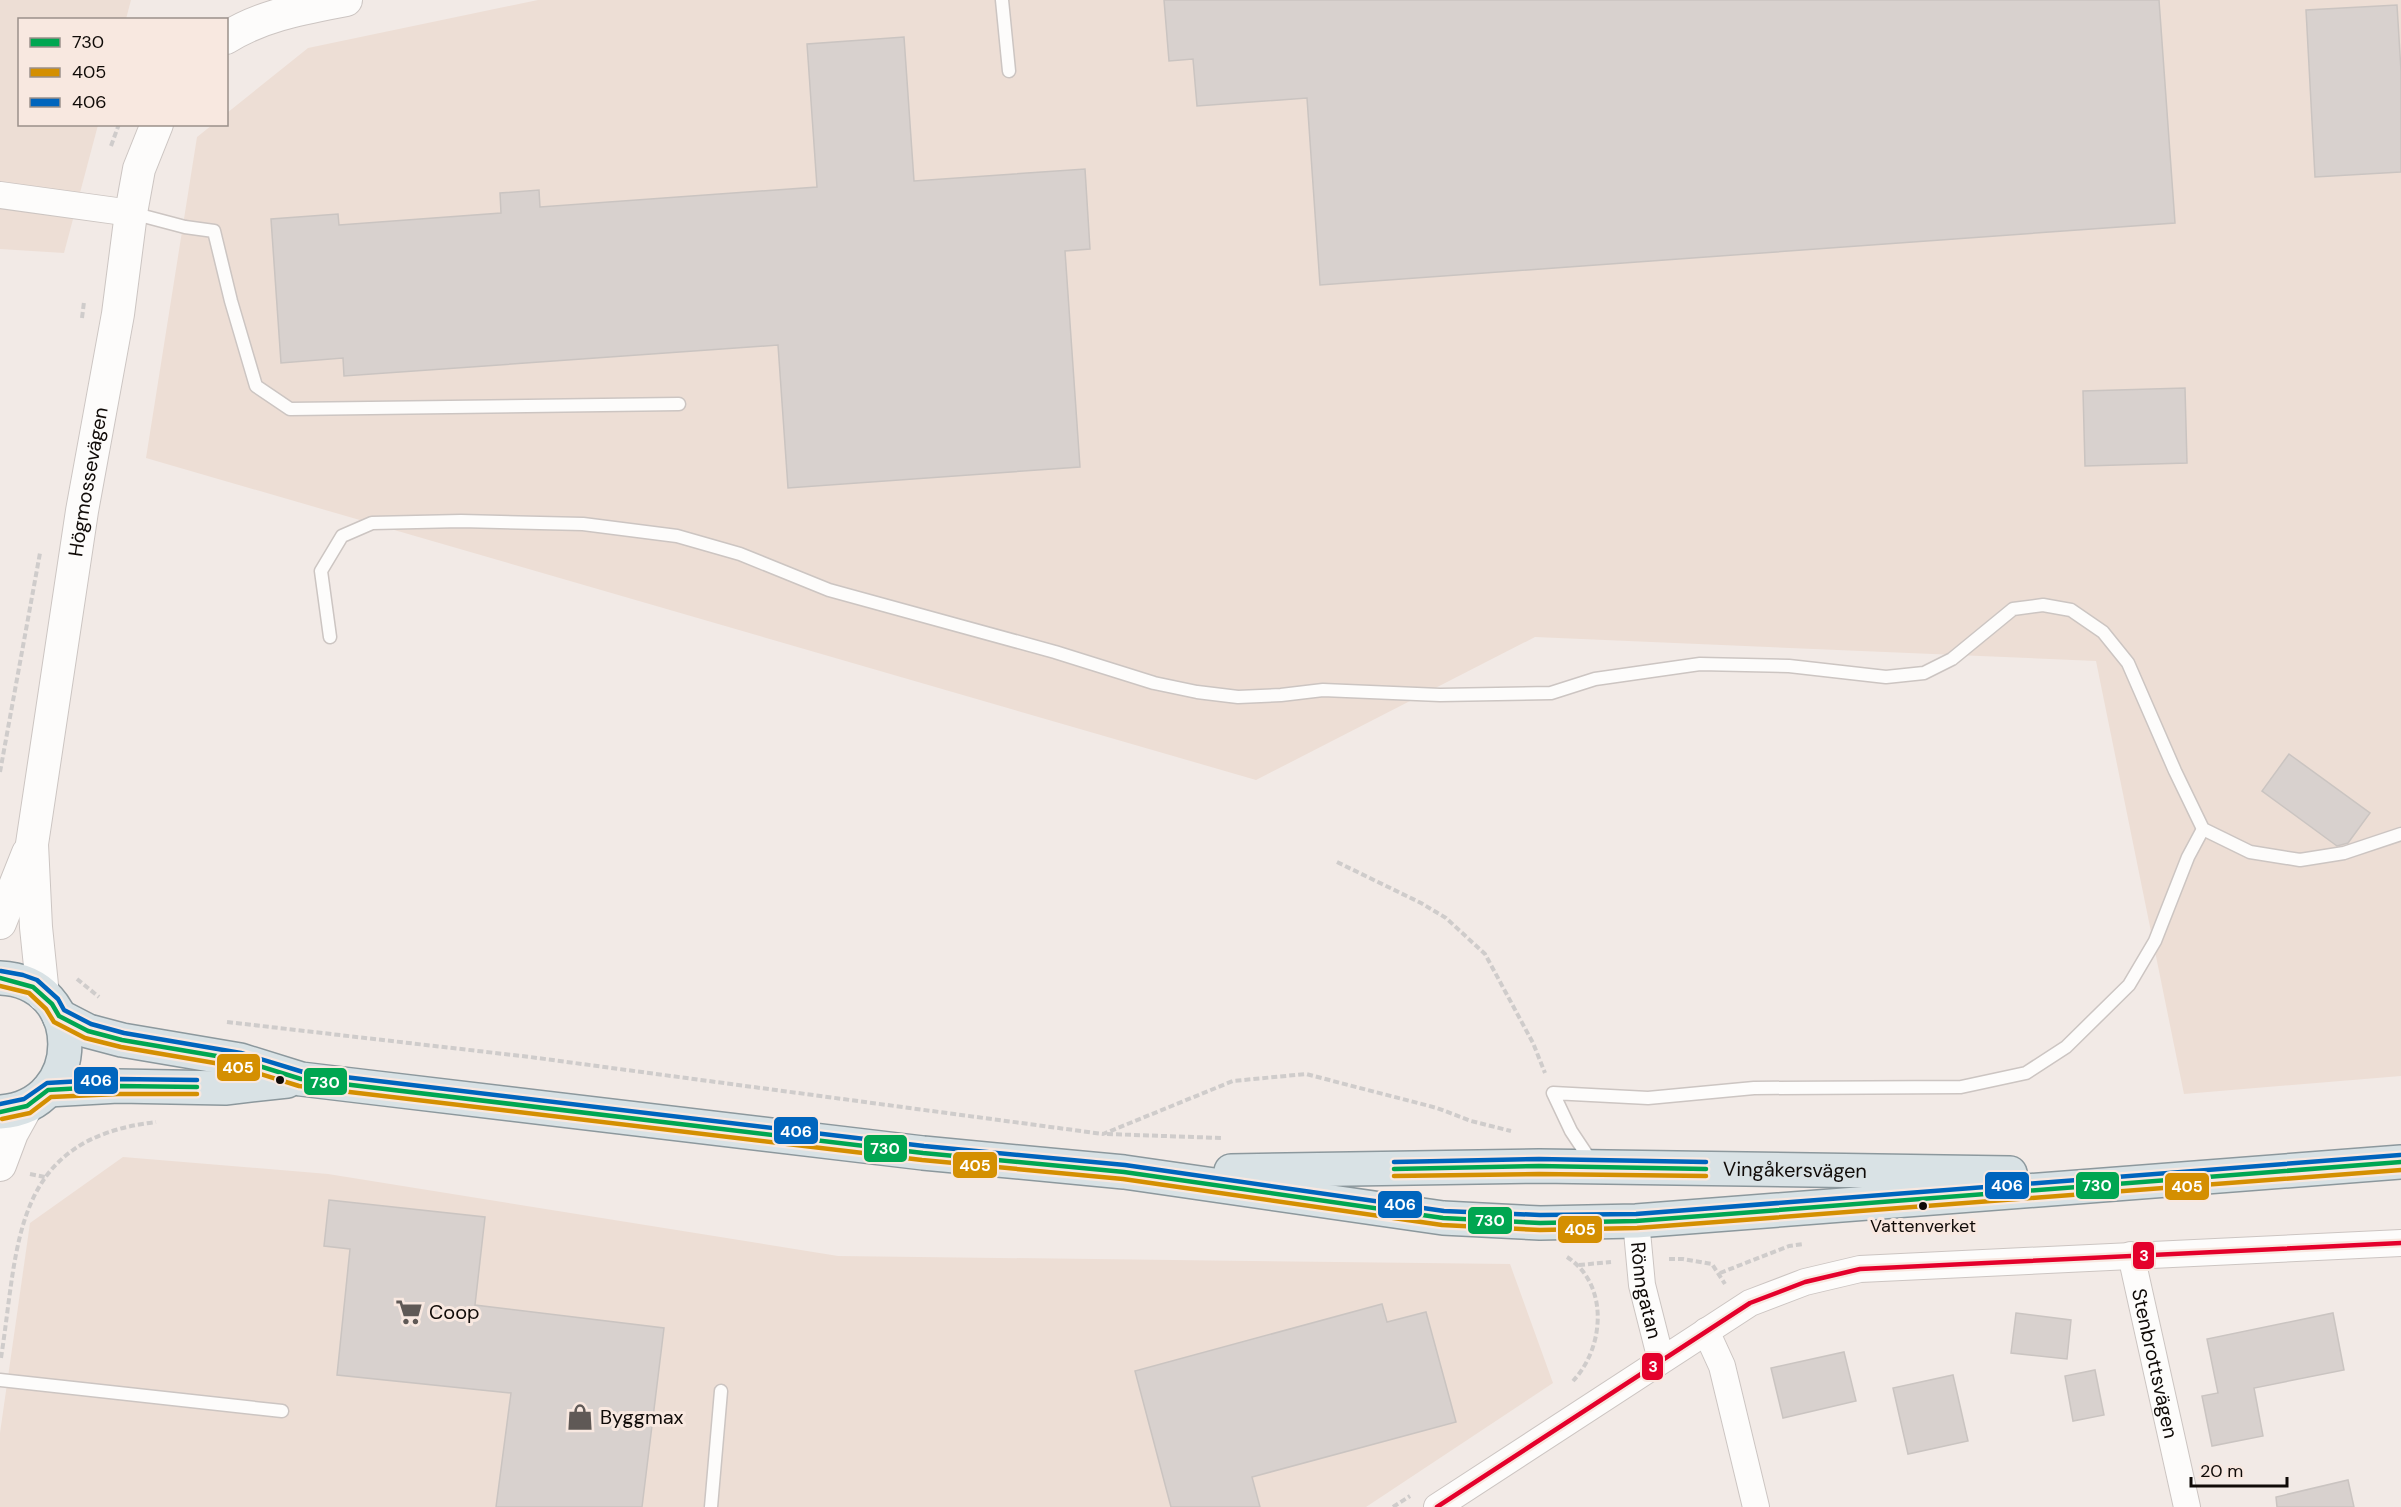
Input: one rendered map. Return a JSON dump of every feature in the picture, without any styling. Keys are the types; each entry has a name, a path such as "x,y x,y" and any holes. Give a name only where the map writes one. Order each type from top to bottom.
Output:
{"main road":[{"name":"Vingåkersvägen","path":"0,978 21,982 88,1031 240,1060 301,1079 923,1153 1124,1173 1443,1218 1540,1223 1636,1221 2401,1162"},
{"path":"25,1103 60,1072 66,1041 51,1006"},
{"name":"Vingåkersvägen","path":"25,1103 118,1086 225,1088 301,1079"},
{"name":"Vingåkersvägen","path":"1124,1173 1539,1166 1638,1169 1925,1170 2177,1178"},
{"path":"1636,1221 1638,1169"}],"street":[{"path":"228,37 272,16 346,0"},
{"name":"Högmossevägen","path":"51,1006 36,927 32,844 82,511 118,314 131,213 139,169 156,126"},
{"path":"0,195 131,213"},
{"name":"Högmossevägen","path":"0,923 32,844"},
{"path":"0,1165 25,1103"},
{"name":"Rönngatan","path":"1636,1221 1642,1285 1661,1360"},
{"path":"1756,1507 1722,1366 1706,1331 1750,1303 1805,1282 1860,1269 2401,1243"},
{"name":"Stenbrottsvägen","path":"2131,1255 2187,1507"},
{"name":"Rönngatan","path":"1437,1507 1706,1331"}],"lane":[{"path":"1002,0 1010,71"},
{"path":"131,213 185,227 214,231 231,301 256,386 290,409 679,404"},
{"path":"330,637 321,571 342,536 372,523 461,521 583,524 676,536 740,554 829,590 1055,652 1154,683 1197,692 1238,697 1323,690 1440,695 1551,693 1595,679 1700,664 1789,666 1886,677 1924,673 1952,659 2013,609 2043,605 2071,610 2103,632 2128,663 2203,829 2250,852 2300,860 2344,853 2401,834"},
{"path":"1638,1169 1589,1158 1570,1131 1553,1093 1648,1098 1754,1088 1961,1087 2026,1074 2066,1047 2129,985 2155,940 2188,857 2203,829"},
{"path":"0,1380 282,1412"},
{"path":"711,1507 721,1391"}],"path":[{"path":"1337,862 1421,903 1446,918 1485,954 1533,1043 1553,1093"},
{"path":"71,969 88,990 107,1001"},
{"path":"225,1022 530,1057 1103,1134 1233,1081 1306,1074 1437,1108 1471,1121 1517,1133"},
{"path":"0,1365 21,1225 29,1202 45,1177 75,1148 95,1137 132,1125 163,1121"},
{"path":"1720,1273 1788,1246 1812,1242"},
{"path":"1559,1252 1578,1264 1589,1281 1596,1295 1599,1321 1594,1347 1582,1370 1568,1386"},
{"path":"1393,1507 1412,1494"}],"shaded area":[{"path":"0,0 131,0 126,18 18,18 18,126 98,126 64,253 0,249"},
{"path":"538,0 2401,0 2401,1076 2184,1094 2096,661 1535,637 1256,780 146,458 197,137 211,126 228,126 228,112 308,48"},
{"path":"123,1157 328,1174 838,1256 1510,1264 1553,1383 1366,1507 0,1507 0,1433 30,1223"}],"building":[{"path":"1164,0 2159,0 2175,223 1320,285 1307,98 1197,106 1193,59 1169,61"},
{"path":"2397,5 2401,71 2401,172 2315,177 2306,10"},
{"path":"904,37 914,181 1085,169 1090,249 1065,251 1080,467 788,488 778,345 344,376 343,358 281,363 271,219 338,214 339,225 501,213 500,193 539,190 540,207 817,187 807,44"},
{"path":"2185,388 2187,463 2085,466 2083,391"},
{"path":"2289,754 2370,813 2348,843 2337,846 2262,791"},
{"path":"329,1200 485,1217 475,1305 664,1328 642,1507 496,1507 511,1393 337,1375 350,1249 324,1246"},
{"path":"1382,1304 1387,1322 1426,1312 1456,1422 1252,1477 1260,1507 1171,1507 1135,1371"},
{"path":"2016,1313 2071,1320 2067,1359 2011,1353"},
{"path":"2333,1313 2344,1370 2254,1388 2263,1436 2212,1446 2202,1396 2218,1393 2207,1339"},
{"path":"1844,1352 1856,1401 1783,1418 1771,1368"},
{"path":"2095,1370 2104,1415 2073,1421 2065,1376"},
{"path":"1953,1375 1968,1441 1908,1454 1893,1388"},
{"path":"2348,1480 2354,1507 2277,1507 2276,1497"}],"transit line":[{"name":"406","path":"1,971 37,980 58,999 64,1010 91,1024 124,1033 241,1053 303,1072 924,1146 1125,1165 1444,1211 1540,1215 1636,1214 2400,1155"},
{"name":"730","path":"0,978 33,987 52,1004 59,1016 88,1031 122,1040 240,1060 301,1079 923,1153 1124,1172 1443,1218 1540,1223 1636,1221 2401,1162"},
{"name":"405","path":"0,986 29,993 46,1009 54,1022 85,1038 121,1047 238,1067 299,1086 922,1160 1123,1179 1442,1225 1540,1230 1637,1228 2401,1170"},
{"name":"406","path":"0,1104 24,1099 47,1083 118,1079 197,1080"},
{"name":"730","path":"0,1112 27,1106 48,1090 118,1086 197,1087"},
{"name":"405","path":"2,1119 30,1113 51,1097 197,1094"},
{"name":"406","path":"1394,1162 1539,1159 1706,1162"},
{"name":"730","path":"1394,1169 1539,1166 1706,1169"},
{"name":"405","path":"1394,1176 1539,1174 1706,1176"},
{"name":"3","path":"1437,1507 1750,1303 1805,1282 1860,1269 2401,1243"}],"place":[{"name":"Vattenverket","path":"1923,1206"},
{"name":"Coop","path":"409,1312"},
{"name":"Byggmax","path":"580,1417"}]}
